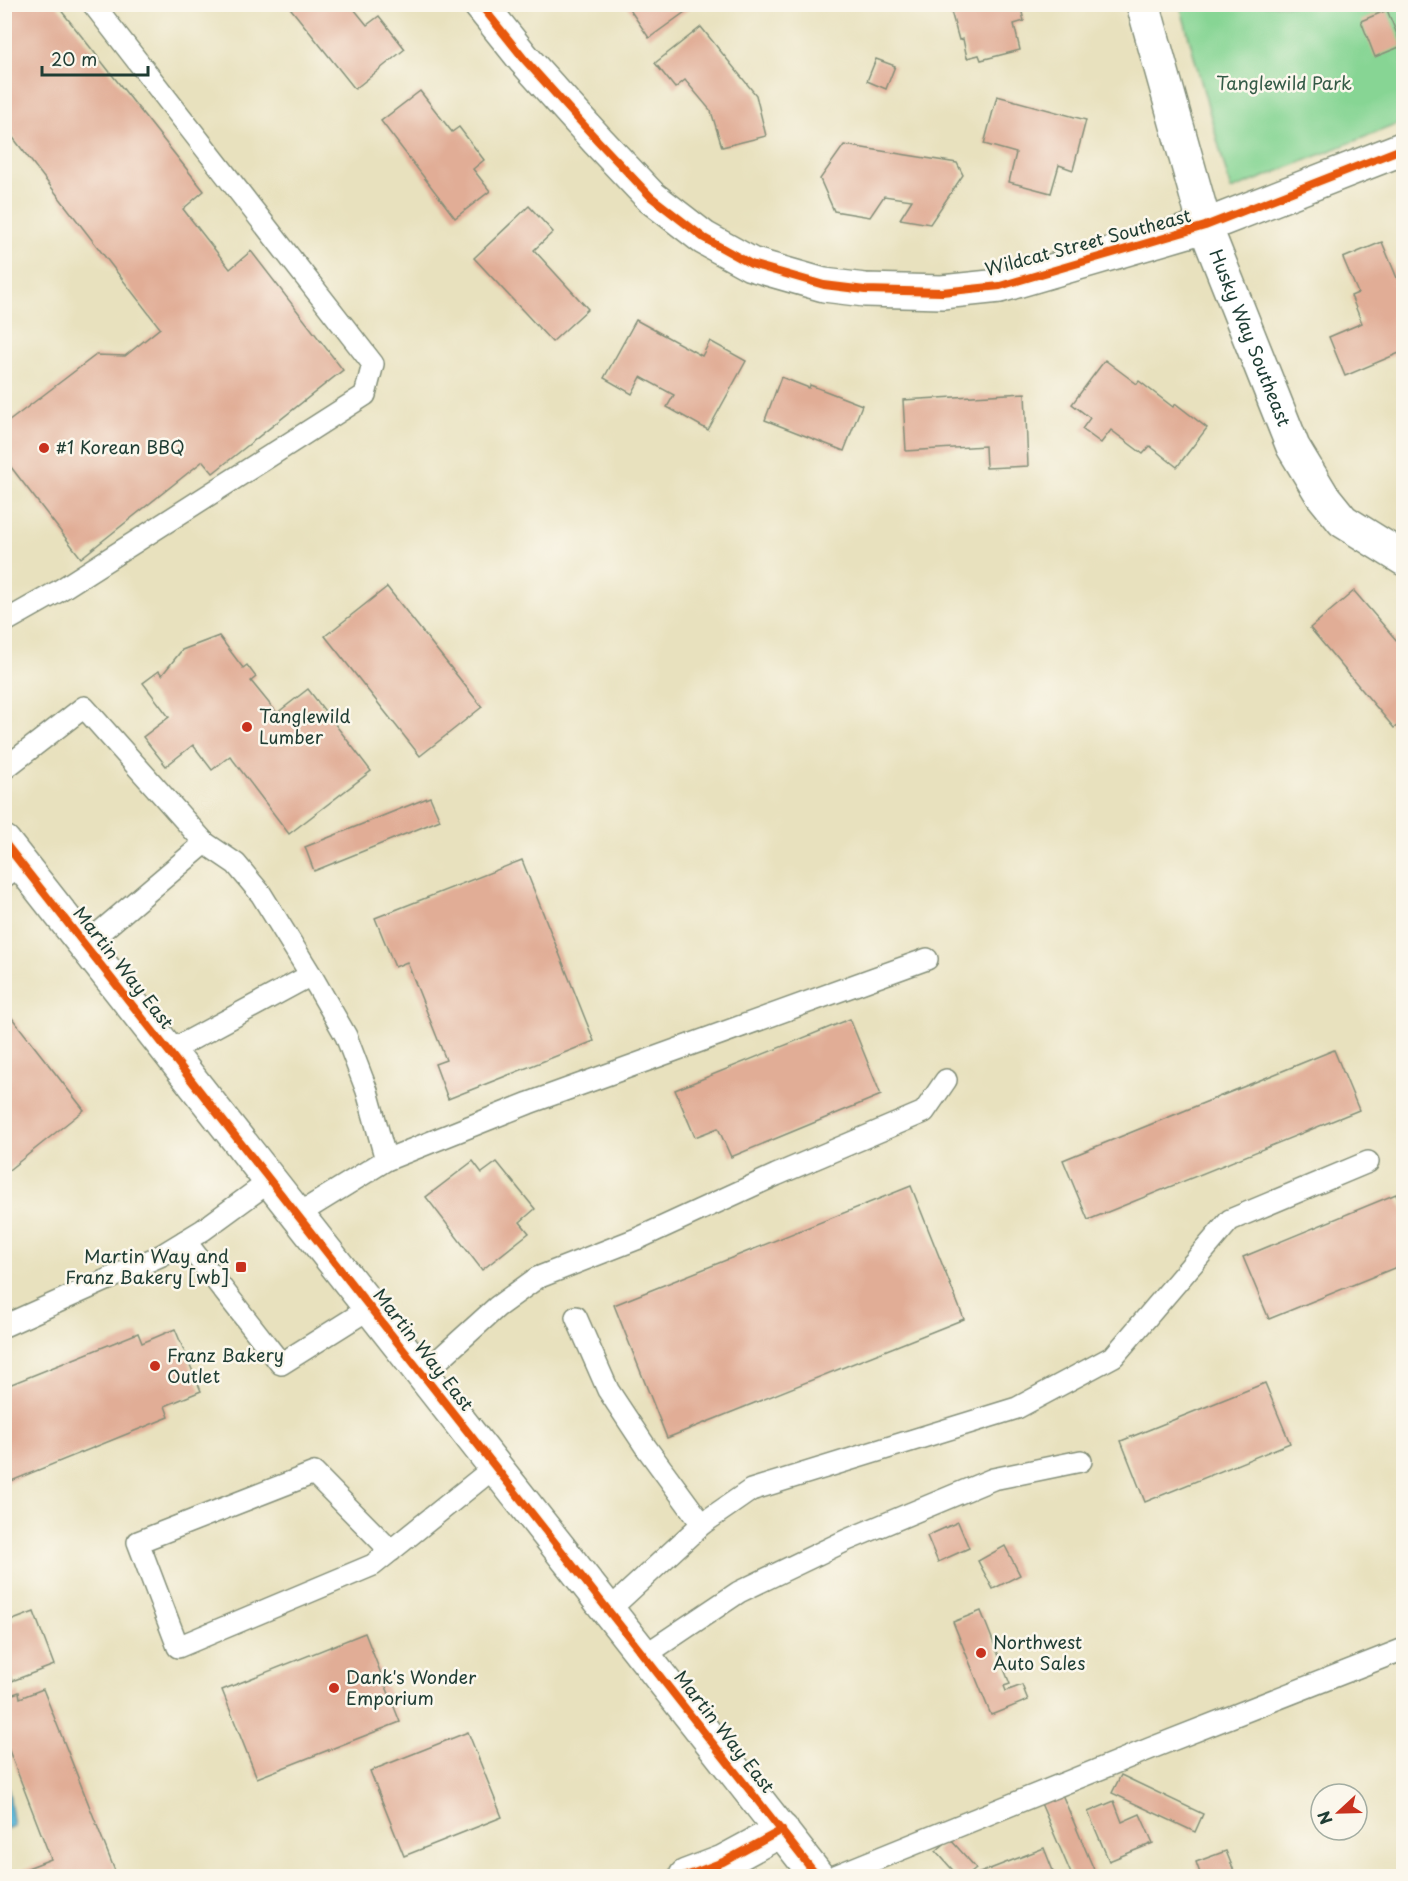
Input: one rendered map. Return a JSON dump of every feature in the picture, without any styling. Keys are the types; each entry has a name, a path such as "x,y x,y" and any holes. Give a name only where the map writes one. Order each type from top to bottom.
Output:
{"street":[{"name":"Wildcat Street Southeast","path":"480,4 524,59 651,197 704,238 751,264 825,285 865,290 942,292 1000,286 1205,226 1404,148"},
{"name":"Husky Way Southeast","path":"1143,4 1205,226 1293,447 1322,495 1343,521 1404,559"},
{"name":"Martin Way East","path":"10,861 86,944 818,1876"},
{"path":"686,1876 723,1862 782,1830"}],"lane":[{"path":"4,622 57,592 365,395 373,364 93,4"},
{"path":"4,769 84,707 205,843 236,864 261,894 346,1036 368,1091 386,1160"},
{"path":"86,944 205,843"},
{"path":"297,1215 386,1160 528,1103 927,959"},
{"path":"170,1051 311,975"},
{"path":"423,1374 497,1307 537,1278 639,1238 776,1175 924,1112 946,1080"},
{"path":"609,1610 702,1524 751,1490 1017,1408 1114,1356 1230,1220 1368,1162"},
{"path":"4,1326 162,1255 270,1180"},
{"path":"185,1241 281,1364 370,1308"},
{"path":"576,1317 608,1390 645,1446 702,1524"},
{"path":"645,1655 739,1592 847,1540 993,1479 1081,1461"},
{"path":"391,1551 314,1473 138,1542 178,1647 373,1565 391,1551 496,1466"},
{"path":"835,1876 1404,1649"}],"green space":[{"name":"Tanglewild Park","path":"1180,5 1403,5 1403,122 1231,190"}],"water":[{"path":"4,1782 8,1786 14,1826 5,1829"}],"building":[{"path":"4,4 56,4 204,191 183,209 230,269 251,251 343,370 213,473 203,461 81,558 4,458 4,425 96,355 125,356 160,328 4,126"},
{"path":"287,4 350,4 367,25 379,16 405,49 355,89"},
{"path":"626,4 696,4 649,38"},
{"path":"949,4 1020,4 1024,21 1014,24 1020,50 981,60 979,55 967,58 963,39 959,40"},
{"path":"1387,10 1402,46 1375,57 1361,21"},
{"path":"701,27 756,95 766,136 722,147 711,111 685,80 675,88 655,63"},
{"path":"876,59 895,66 886,89 867,81"},
{"path":"420,91 452,132 459,127 484,160 473,169 490,191 455,218 381,121"},
{"path":"997,96 1086,120 1073,170 1059,165 1051,193 1009,182 1016,153 984,144"},
{"path":"844,145 957,163 963,175 930,224 900,219 912,200 884,196 870,217 834,211 820,179"},
{"path":"529,206 553,232 534,250 588,309 552,342 474,258"},
{"path":"1382,242 1397,278 1404,275 1404,351 1345,376 1329,337 1362,323 1351,296 1358,293 1343,258"},
{"path":"636,320 702,356 710,341 746,361 708,430 667,407 674,395 641,377 632,394 604,378"},
{"path":"1105,360 1137,384 1139,381 1173,407 1176,404 1207,428 1177,467 1150,446 1143,454 1111,430 1101,443 1082,429 1090,418 1072,404"},
{"path":"781,377 809,388 810,385 862,405 844,451 765,420"},
{"path":"1025,393 1028,466 986,468 985,446 906,451 903,400"},
{"path":"387,587 482,707 420,756 325,636"},
{"path":"1354,591 1404,649 1404,721 1394,728 1310,628"},
{"name":"Tanglewild Lumber","path":"219,636 243,668 247,665 256,677 251,681 277,713 308,689 371,771 289,834 230,756 212,770 193,745 166,766 143,737 169,717 143,683 159,671 162,675 182,650"},
{"path":"430,797 440,820 314,871 305,847"},
{"path":"522,860 594,1041 448,1099 435,1064 446,1060 407,962 395,967 375,918"},
{"path":"5,1009 84,1110 5,1173"},
{"path":"850,1019 881,1095 731,1157 718,1128 695,1137 675,1090"},
{"path":"1334,1050 1359,1110 1088,1220 1063,1160"},
{"path":"473,1161 482,1173 497,1162 535,1209 520,1222 529,1233 482,1270 426,1197"},
{"path":"911,1186 964,1319 667,1438 614,1305"},
{"path":"1396,1194 1404,1213 1404,1264 1269,1319 1243,1257"},
{"path":"175,1329 201,1391 165,1406 169,1417 4,1484 4,1387 138,1333 142,1343"},
{"path":"1265,1383 1290,1443 1145,1502 1121,1441"},
{"path":"958,1522 969,1548 938,1562 927,1536"},
{"path":"1005,1546 1020,1575 993,1589 978,1561"},
{"name":"Northwest Auto Sales","path":"981,1611 1010,1684 1004,1686 1006,1691 1022,1685 1028,1700 991,1715 953,1622"},
{"path":"34,1612 54,1665 12,1681 5,1660 5,1623"},
{"path":"365,1633 400,1722 257,1778 222,1690"},
{"path":"43,1689 117,1876 58,1876 55,1869 34,1876 7,1876 51,1859 5,1740 5,1697 19,1692 20,1698"},
{"path":"468,1732 502,1817 404,1856 370,1771"},
{"path":"1121,1775 1203,1814 1195,1832 1112,1793"},
{"path":"1061,1792 1095,1872 1084,1876 1072,1876 1040,1801"},
{"path":"1114,1801 1122,1822 1140,1814 1153,1843 1109,1861 1088,1812"},
{"path":"950,1839 976,1868 966,1876 958,1876 936,1851"},
{"path":"1044,1848 1055,1876 972,1876"},
{"path":"1226,1851 1236,1876 1201,1876 1196,1862"},
{"path":"1160,1872 1162,1876 1149,1876"}],"cycle path":[{"path":"480,4 524,59 651,197 704,238 751,264 824,285 865,290 942,292 1000,286 1205,226 1404,148"},
{"path":"4,842 817,1876"},
{"path":"686,1876 723,1862 782,1830"}],"place":[{"name":"#1 Korean BBQ","path":"44,448"},
{"name":"Tanglewild Lumber","path":"247,727"},
{"name":"Martin Way and Franz Bakery [wb]","path":"241,1267"},
{"name":"Franz Bakery Outlet","path":"155,1366"},
{"name":"Northwest Auto Sales","path":"981,1653"},
{"name":"Dank's Wonder Emporium","path":"334,1688"}]}
